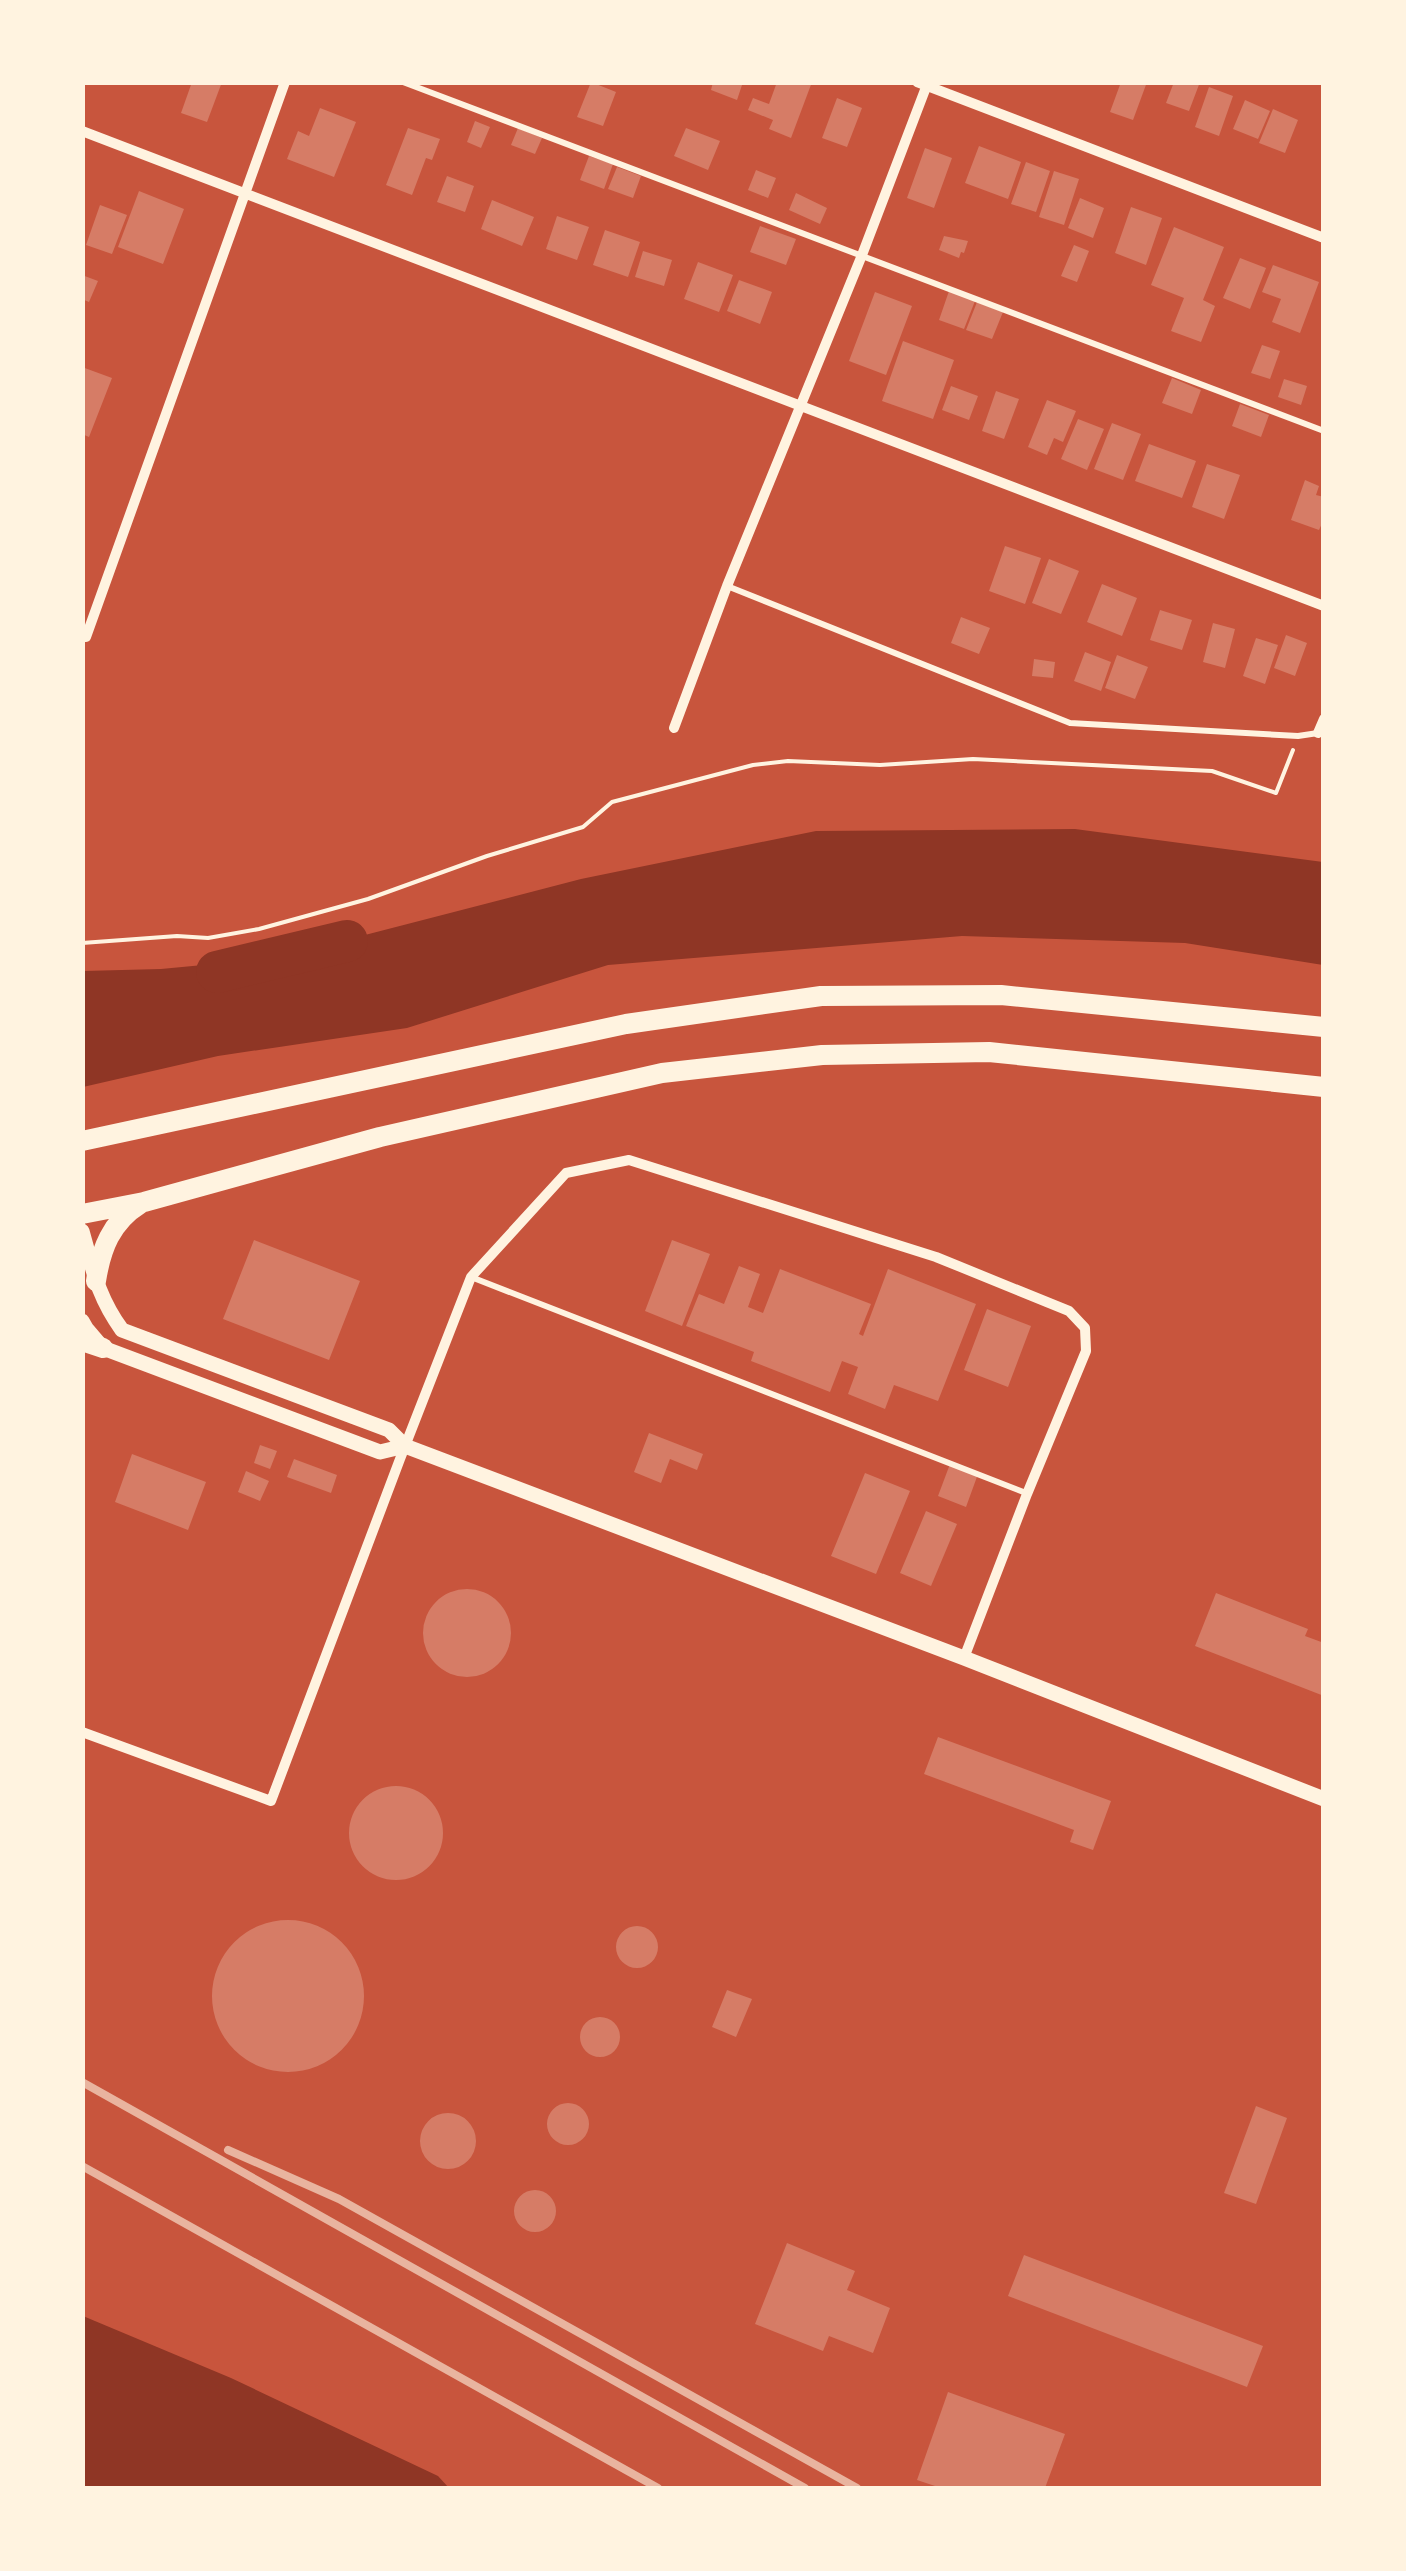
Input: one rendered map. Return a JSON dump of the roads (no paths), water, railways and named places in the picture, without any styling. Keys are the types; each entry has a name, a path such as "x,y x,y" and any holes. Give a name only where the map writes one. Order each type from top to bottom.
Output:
{"main road":[{"path":"82,1142 626,1024 821,996 1001,996 1324,1027"},
{"path":"82,1214 144,1202 380,1137 662,1074 822,1055 990,1052 1324,1087"},
{"path":"96,1282 99,1260 112,1230 126,1213 144,1202"},
{"path":"82,1341 104,1348"}],"street":[{"path":"86,637 285,82"},
{"path":"674,728 727,586 862,255 924,84 1324,238"},
{"path":"82,131 1324,606"},
{"path":"1318,733 1324,719"},
{"path":"82,1732 271,1801 472,1277 566,1173 629,1160 936,1257 1070,1311 1085,1328 1086,1351 964,1658"},
{"path":"82,1231 106,1308 122,1330 389,1430 402,1453"},
{"path":"82,1321 104,1348 380,1452 402,1453 964,1658 1324,1799"}],"lane":[{"path":"403,82 1324,431"},
{"path":"727,586 1070,723 1298,736 1318,733"},
{"path":"472,1277 1027,1494"}],"waterway":[{"path":"217,972 347,941"}],"railway":[{"path":"82,2082 805,2488"},
{"path":"228,2150 339,2199 857,2488"},
{"path":"82,2166 658,2488"}]}
